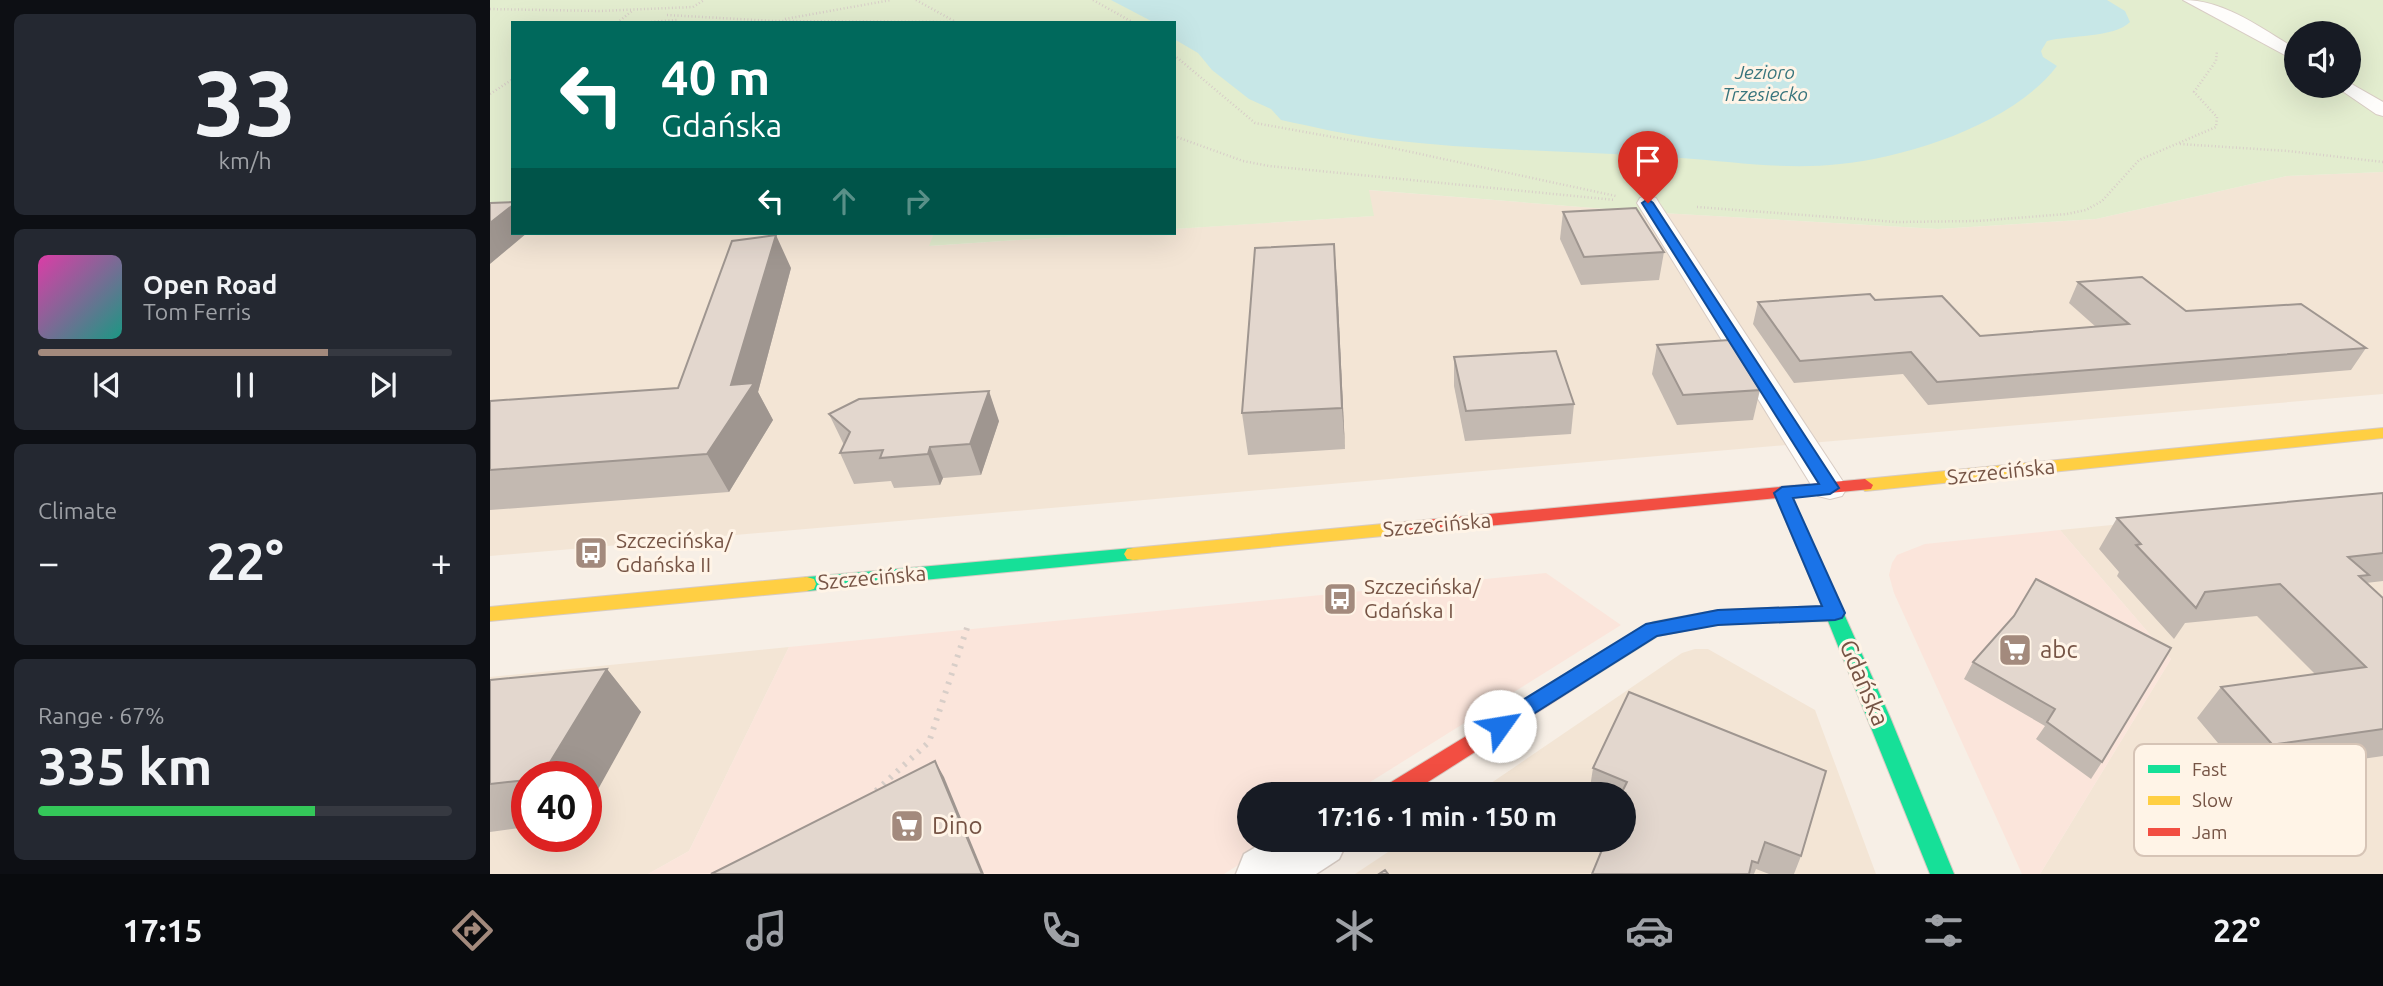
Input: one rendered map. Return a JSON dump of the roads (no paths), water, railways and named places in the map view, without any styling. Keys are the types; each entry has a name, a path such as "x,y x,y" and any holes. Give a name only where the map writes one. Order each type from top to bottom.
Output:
{"street":[{"name":"Szczecińska","path":"490,614 1782,493 2383,433"},
{"name":"Gdańska","path":"1782,493 1835,613 1942,874"},
{"path":"1410,782 1653,629 1718,617 1835,613"},
{"path":"1265,874 1300,852"}],"lane":[{"path":"2191,0 2225,14 2284,49"},
{"path":"2361,89 2383,90"},
{"path":"2361,96 2383,110"},
{"path":"1648,203 1830,488"}],"water":[{"name":"Jezioro Trzesiecko","path":"1111,0 2107,0 2125,11 2130,22 2113,31 2047,41 2041,51 2043,57 2057,66 2038,86 2015,104 1958,134 1897,154 1867,160 1820,166 1780,166 1418,143 1355,135 1281,120 1271,109 1249,99 1212,70 1198,53 1176,40 1176,21 1151,21"}],"place":[{"name":"Szczecińska/ Gdańska II","path":"591,553"},
{"name":"Szczecińska/ Gdańska I","path":"1340,599"},
{"name":"abc","path":"2015,650"},
{"name":"Dino","path":"907,826"}]}
